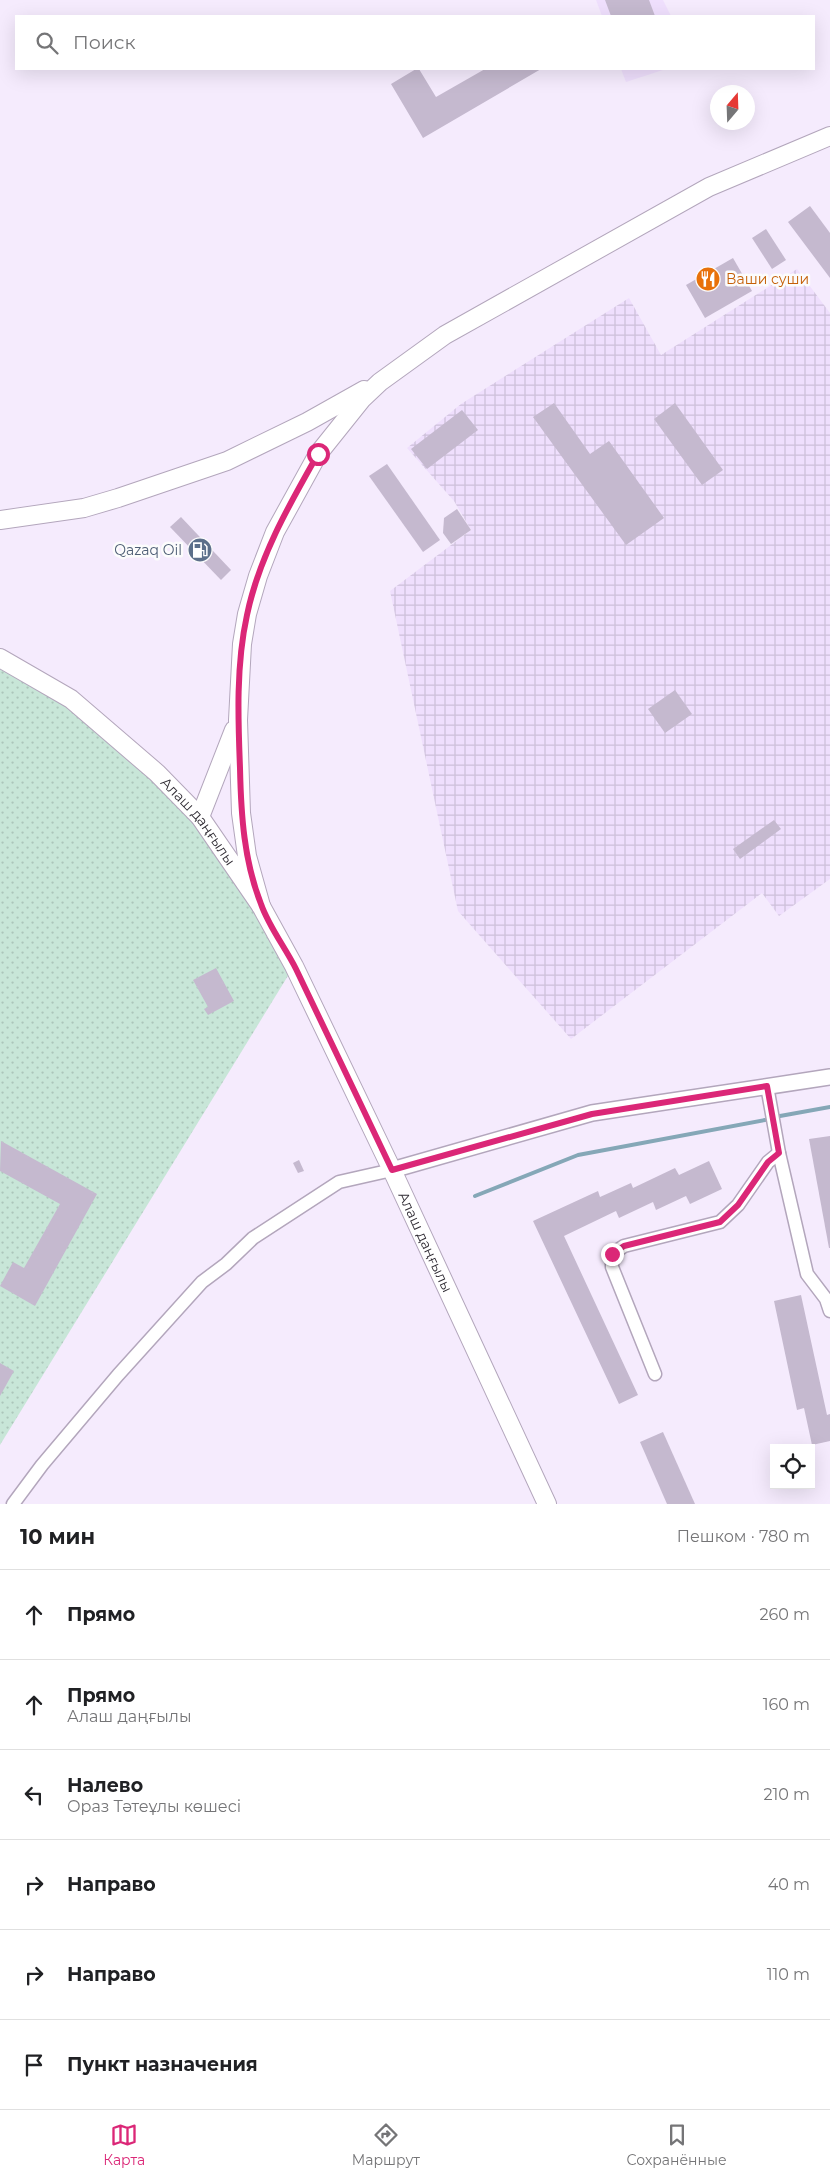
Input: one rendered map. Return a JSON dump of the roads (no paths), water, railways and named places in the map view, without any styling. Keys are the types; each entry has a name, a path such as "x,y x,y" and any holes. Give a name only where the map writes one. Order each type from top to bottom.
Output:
{"main road":[{"path":"0,520 84,508 227,461 308,422 380,382 445,335 709,186 830,136"},
{"path":"261,906 247,856 242,822 238,720 242,644 247,614 258,576 275,532 318,454 362,399 380,382"},
{"name":"Алаш даңғылы","path":"0,658 71,699 157,773 200,817 261,906 294,966 392,1170 547,1504"},
{"path":"200,817 238,720"}],"street":[{"path":"13,1504 42,1465 118,1375 202,1282 226,1264 253,1238 339,1182 392,1170 592,1114 830,1076"},
{"path":"767,1086 779,1153 807,1274 826,1299 830,1311"},
{"path":"655,1374 612,1267 612,1254 624,1246 720,1222 738,1205 768,1162 779,1153"}],"waterway":[{"path":"780,1116 830,1107"},
{"path":"475,1196 578,1155 765,1120"}],"place":[{"name":"Ваши суши","path":"708,279"},
{"name":"Qazaq Oil","path":"200,550"}]}
